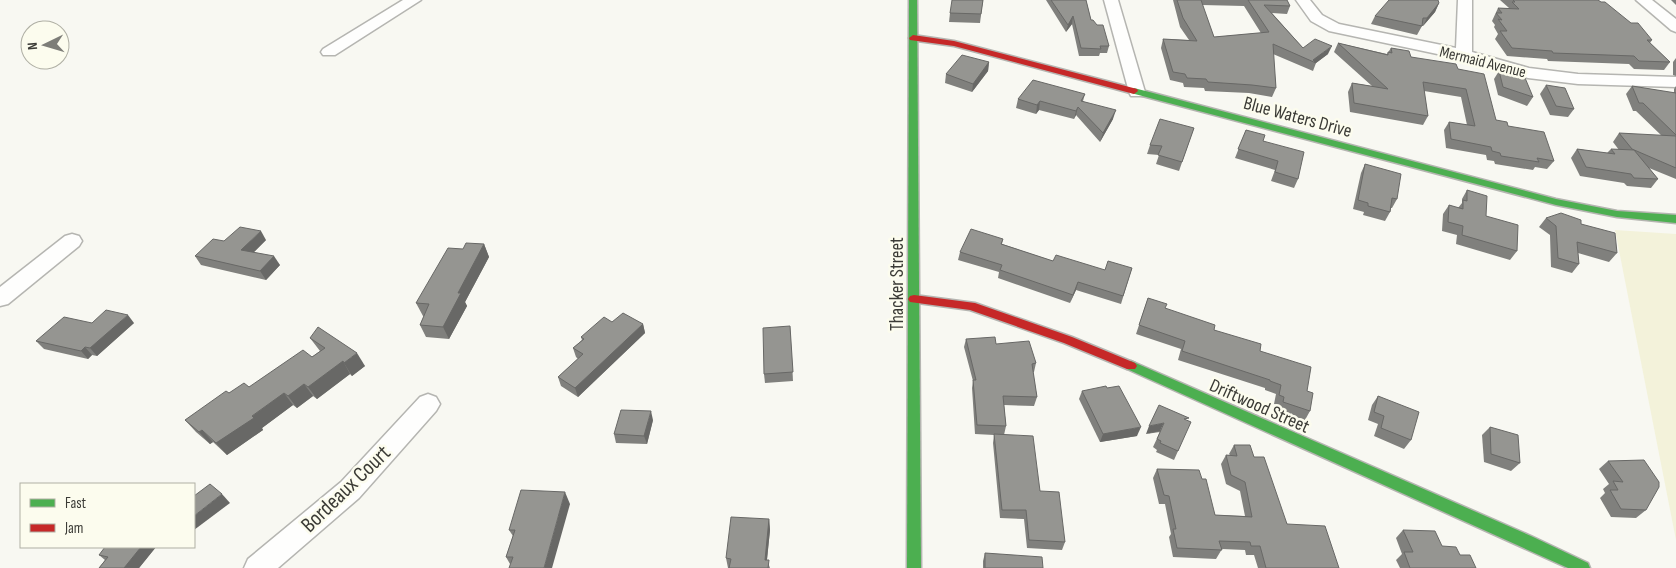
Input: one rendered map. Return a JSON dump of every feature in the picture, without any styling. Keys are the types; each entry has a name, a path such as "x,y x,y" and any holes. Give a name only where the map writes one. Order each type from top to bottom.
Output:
{"street":[{"path":"329,52 414,0"},
{"name":"Thacker Street","path":"913,0 914,568"},
{"path":"1111,0 1137,92"},
{"name":"Mermaid Avenue","path":"1303,0 1312,15 1320,22 1334,29 1350,30 1464,55 1528,73 1554,77 1676,82"},
{"path":"1464,55 1465,0"},
{"path":"1643,0 1676,27"},
{"name":"Blue Waters Drive","path":"913,38 954,44 1556,202 1617,214 1676,219"},
{"path":"0,298 72,241"},
{"name":"Driftwood Street","path":"914,299 971,306 1079,344 1387,482 1544,548 1583,568"},
{"name":"Bordeaux Court","path":"258,568 350,490 428,404"}],"green space":[{"path":"1615,230 1676,234 1676,540"}],"building":[{"path":"952,0 983,0 981,14 950,13"},
{"path":"1051,0 1086,0 1091,20 1097,25 1103,25 1109,46 1100,46 1101,49 1081,48 1073,16 1068,25"},
{"path":"1177,0 1201,0 1214,37 1269,32 1248,0 1287,0 1290,6 1264,5 1303,48 1315,39 1332,46 1313,60 1316,63 1273,44 1276,88 1208,82 1206,79 1187,78 1185,74 1173,72 1163,39 1197,41 1183,18"},
{"path":"1389,0 1438,0 1439,3 1427,18 1423,18 1422,26 1375,16"},
{"path":"1513,0 1598,0 1605,2 1631,23 1638,23 1652,40 1647,40 1670,62 1639,61 1634,56 1553,53 1552,51 1512,48 1500,31 1507,31 1496,13 1502,13 1498,8 1519,9 1512,2 1515,2"},
{"path":"1338,43 1388,55 1388,52 1392,53 1391,48 1409,51 1411,57 1456,64 1458,69 1484,74 1496,120 1507,122 1508,126 1544,132 1554,161 1537,158 1539,162 1501,156 1500,153 1492,151 1491,147 1451,139 1449,122 1475,126 1466,89 1423,82 1428,116 1354,103 1352,83 1388,89"},
{"path":"962,55 989,62 973,84 946,74"},
{"path":"1505,70 1523,73 1533,97 1503,87 1499,71 1506,72"},
{"path":"1033,80 1085,94 1081,101 1116,110 1103,133 1078,107 1076,111 1040,101 1037,105 1018,99"},
{"path":"1546,85 1565,88 1574,109 1556,106"},
{"path":"1632,86 1676,93 1676,135 1643,103 1639,103"},
{"path":"1160,119 1194,128 1182,162 1158,155 1162,146 1150,145"},
{"path":"1246,130 1265,135 1263,141 1304,152 1298,179 1275,172 1278,161 1238,149"},
{"path":"1619,133 1676,136 1676,168 1632,149"},
{"path":"1577,149 1615,154 1611,149 1634,150 1658,179 1634,178 1631,174 1586,167"},
{"path":"1365,164 1401,174 1397,199 1392,198 1390,212 1368,206 1368,203 1358,200"},
{"path":"1467,190 1487,196 1486,216 1518,225 1517,251 1462,235 1463,226 1448,222 1449,205 1463,209 1463,200 1467,201"},
{"path":"1561,213 1581,220 1581,224 1615,233 1617,253 1577,242 1579,264 1558,258 1556,226 1546,218"},
{"path":"240,227 261,231 241,250 274,256 260,271 195,256 213,239 224,241"},
{"path":"971,229 1003,239 1001,244 1053,261 1056,255 1105,270 1108,261 1132,268 1123,296 1078,282 1073,295 1000,270 1002,265 960,252"},
{"path":"466,243 484,244 458,293 461,293 443,327 420,325 429,304 416,303 448,248 463,249"},
{"path":"1148,298 1167,304 1165,308 1215,325 1214,330 1261,344 1260,351 1311,367 1307,391 1313,393 1310,411 1283,402 1284,397 1279,395 1281,385 1182,351 1185,341 1139,325"},
{"path":"106,310 128,315 90,348 85,347 81,351 36,341 64,317 92,323"},
{"path":"623,313 643,324 575,388 558,377 583,354 573,348 584,339 581,337 604,317 612,322"},
{"path":"790,326 793,372 764,374 763,328"},
{"path":"318,327 357,353 308,387 304,384 288,396 284,393 252,416 254,418 216,443 202,430 199,432 185,420 226,391 229,393 244,383 249,387 303,350 312,357 325,348 310,338"},
{"path":"995,337 996,344 1029,341 1036,363 1032,364 1037,397 1003,396 1006,426 977,425 973,380 976,380 966,339"},
{"path":"1106,386 1107,388 1119,386 1141,427 1103,434 1082,391"},
{"path":"1378,396 1419,412 1411,440 1381,428 1384,416 1374,412"},
{"path":"1159,405 1189,418 1184,419 1191,422 1178,451 1160,443 1161,441 1157,439 1164,423 1149,426"},
{"path":"621,410 651,411 644,436 614,434"},
{"path":"1490,427 1518,435 1520,463 1491,454"},
{"path":"994,434 1033,436 1040,491 1059,492 1065,542 1029,540 1026,510 1002,510"},
{"path":"1234,445 1250,445 1254,457 1264,457 1287,524 1325,526 1339,568 1266,568 1260,546 1251,546 1250,542 1219,541 1222,550 1177,548 1173,529 1176,529 1169,496 1164,495 1157,469 1199,470 1202,479 1206,479 1215,515 1252,517 1245,482 1231,475 1226,455 1237,456"},
{"path":"1644,460 1659,482 1659,487 1646,510 1621,509 1610,490 1618,490 1613,481 1623,482 1608,461"},
{"path":"210,484 222,494 195,515 195,495"},
{"path":"521,490 565,492 544,568 509,568 513,557 506,557 515,530 509,530"},
{"path":"731,517 769,519 765,560 769,560 768,568 729,568 731,559 726,558"},
{"path":"1403,530 1435,531 1442,546 1456,547 1460,555 1470,555 1476,568 1410,568 1404,552 1413,552"},
{"path":"104,548 140,548 124,568 99,568 108,557 99,555"},
{"path":"985,553 1042,557 1043,568 985,568"}],"traffic: fast":[{"path":"913,0 914,568"},
{"path":"1134,91 1556,202 1617,214 1676,219"},
{"path":"1131,366 1583,568"}],"traffic: jam":[{"path":"913,38 954,44 1134,91"},
{"path":"914,299 971,306 1068,340 1131,366"}]}
